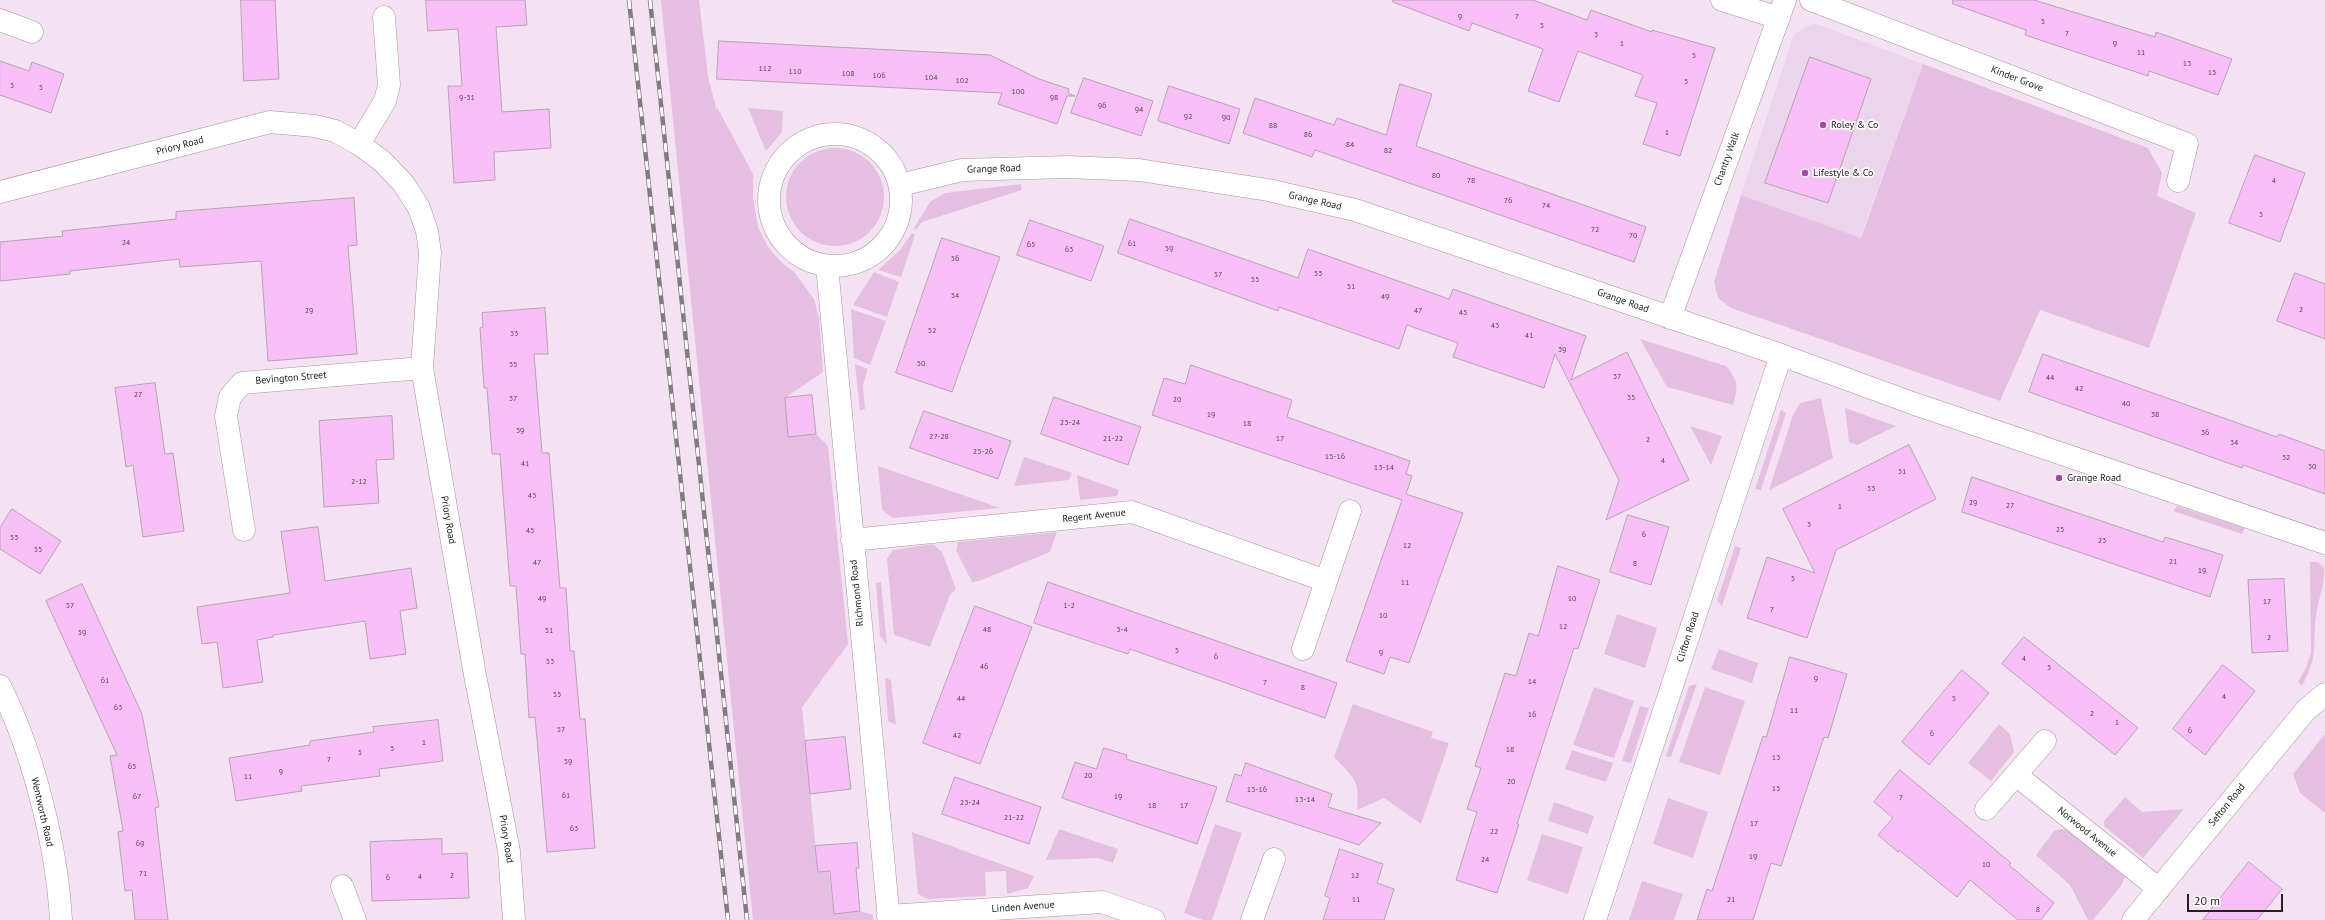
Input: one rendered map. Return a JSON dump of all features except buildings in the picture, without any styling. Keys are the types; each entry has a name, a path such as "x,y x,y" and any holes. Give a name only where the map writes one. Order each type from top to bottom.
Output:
{"street":[{"path":"1722,0 1782,9"},
{"name":"Kinder Grove","path":"1811,0 2187,144 2178,181"},
{"name":"Chantry Walk","path":"1670,318 1782,9"},
{"path":"359,144 385,101 389,85 384,17"},
{"path":"0,20 32,32"},
{"name":"Priory Road","path":"0,192 270,122 315,126 335,131 359,144 382,161 404,183 419,208 427,231 430,253 422,368 475,675 509,851 514,920"},
{"path":"836,132 858,136 877,148 892,164 900,185 901,206 896,227 885,244 868,258 849,265 827,266 806,260 787,247 775,229 768,207 770,184 778,164 794,147 813,136 836,132"},
{"name":"Grange Road","path":"900,185 962,170 1067,167 1139,170 1268,190 1355,210 1781,355 1912,403 2325,543"},
{"name":"Richmond Road","path":"827,266 889,918"},
{"name":"Clifton Road","path":"1595,920 1781,355"},
{"name":"Bevington Street","path":"244,530 226,416 230,397 242,383 422,368"},
{"path":"1304,649 1350,511"},
{"name":"Regent Avenue","path":"852,540 1132,512 1326,581"},
{"name":"Wentworth Road","path":"0,686 11,708 40,794 60,894 61,920"},
{"name":"Sefton Road","path":"2133,920 2306,710 2325,694"},
{"path":"1986,809 2045,741"},
{"name":"Norwood Avenue","path":"2016,775 2159,889"},
{"path":"1252,920 1274,859"},
{"path":"342,886 355,920"},
{"name":"Linden Avenue","path":"889,918 1102,902 1154,920"}],"shaded area":[{"path":"661,0 699,0 708,76 716,108 718,109 753,174 753,197 758,227 768,247 781,262 795,273 814,299 819,318 823,372 785,398 789,436 816,434 828,446 848,644 802,707 818,872 829,871 834,914 860,911 873,915 873,920 753,920"},
{"path":"1814,23 1923,64 1860,238 1741,195 1794,34"},
{"path":"1923,64 2148,148 2162,173 2157,196 2196,213 2149,348 2040,310 2000,401 1731,308 1718,298 1714,282 1741,195 1861,238"},
{"path":"748,108 783,111 782,132 766,151"},
{"path":"835,148 854,151 870,162 881,178 884,197 881,216 870,232 854,243 835,246 816,243 800,232 789,216 786,197 789,178 800,162 816,151"},
{"path":"1021,184 1022,190 922,222 916,230 914,228 930,202 945,193"},
{"path":"912,233 915,235 901,277 878,270 900,250"},
{"path":"874,272 899,282 887,317 853,305"},
{"path":"851,309 886,321 870,365 854,358"},
{"path":"1640,339 1726,366 1733,376 1736,384 1736,393 1733,405 1667,387"},
{"path":"855,364 868,369 863,385 865,409 860,411"},
{"path":"1821,398 1833,458 1769,490 1793,415 1800,403"},
{"path":"1845,408 1896,426 1857,445 1849,442"},
{"path":"1781,410 1786,413 1761,490 1755,489"},
{"path":"1690,426 1722,436 1711,465"},
{"path":"1024,457 1072,473 1069,480 1014,486"},
{"path":"878,466 1000,508 893,518 882,510"},
{"path":"1077,475 1119,490 1117,496 1080,500"},
{"path":"2177,506 2245,528 2242,534 2173,511"},
{"path":"1057,532 1050,552 979,581 972,582 956,550 958,542"},
{"path":"933,544 942,552 956,589 950,595 930,647 894,635 887,559 893,550"},
{"path":"1735,546 1741,548 1722,606 1717,601"},
{"path":"2310,562 2318,562 2324,568 2324,575 2316,616 2313,658 2302,686 2298,682 2306,668 2311,652"},
{"path":"881,582 887,645 880,636 876,583"},
{"path":"1617,614 1657,628 1645,668 1604,654"},
{"path":"1719,649 1758,663 1752,683 1711,669"},
{"path":"885,678 891,680 896,725 888,721"},
{"path":"1697,684 1671,757 1666,756 1689,686"},
{"path":"1594,687 1634,701 1614,758 1573,745"},
{"path":"1705,687 1745,701 1720,775 1679,762"},
{"path":"1353,704 1433,732 1431,738 1449,743 1421,824 1384,798 1357,810 1358,800 1354,780 1334,757"},
{"path":"1640,706 1649,708 1631,763 1622,761"},
{"path":"1999,724 2010,734 2014,752 1991,781 1968,763"},
{"path":"2325,734 2325,813 2300,793 2293,774"},
{"path":"1572,750 1613,763 1606,782 1565,769"},
{"path":"2125,797 2142,812 2184,809 2143,858 2104,826 2104,821"},
{"path":"1668,798 1708,812 1693,858 1653,844"},
{"path":"1554,802 1594,816 1588,834 1548,821"},
{"path":"1215,824 1242,833 1212,920 1203,920 1184,913"},
{"path":"2066,828 2125,876 2121,886 2093,920 2088,920 2070,885 2036,855 2054,831"},
{"path":"1059,829 1118,849 1113,863 1098,858 1046,860"},
{"path":"912,832 1034,876 1028,888 1007,894 1006,871 985,872 986,896 928,899 918,894"},
{"path":"1542,834 1583,847 1568,894 1527,880"},
{"path":"1642,881 1683,894 1674,920 1629,920"}],"railway":[{"path":"629,0 728,920"},
{"path":"650,0 747,920"}],"place":[{"name":"Roley & Co","path":"1823,125"},
{"name":"Lifestyle & Co","path":"1805,173"},
{"name":"Grange Road","path":"2059,478"}]}
